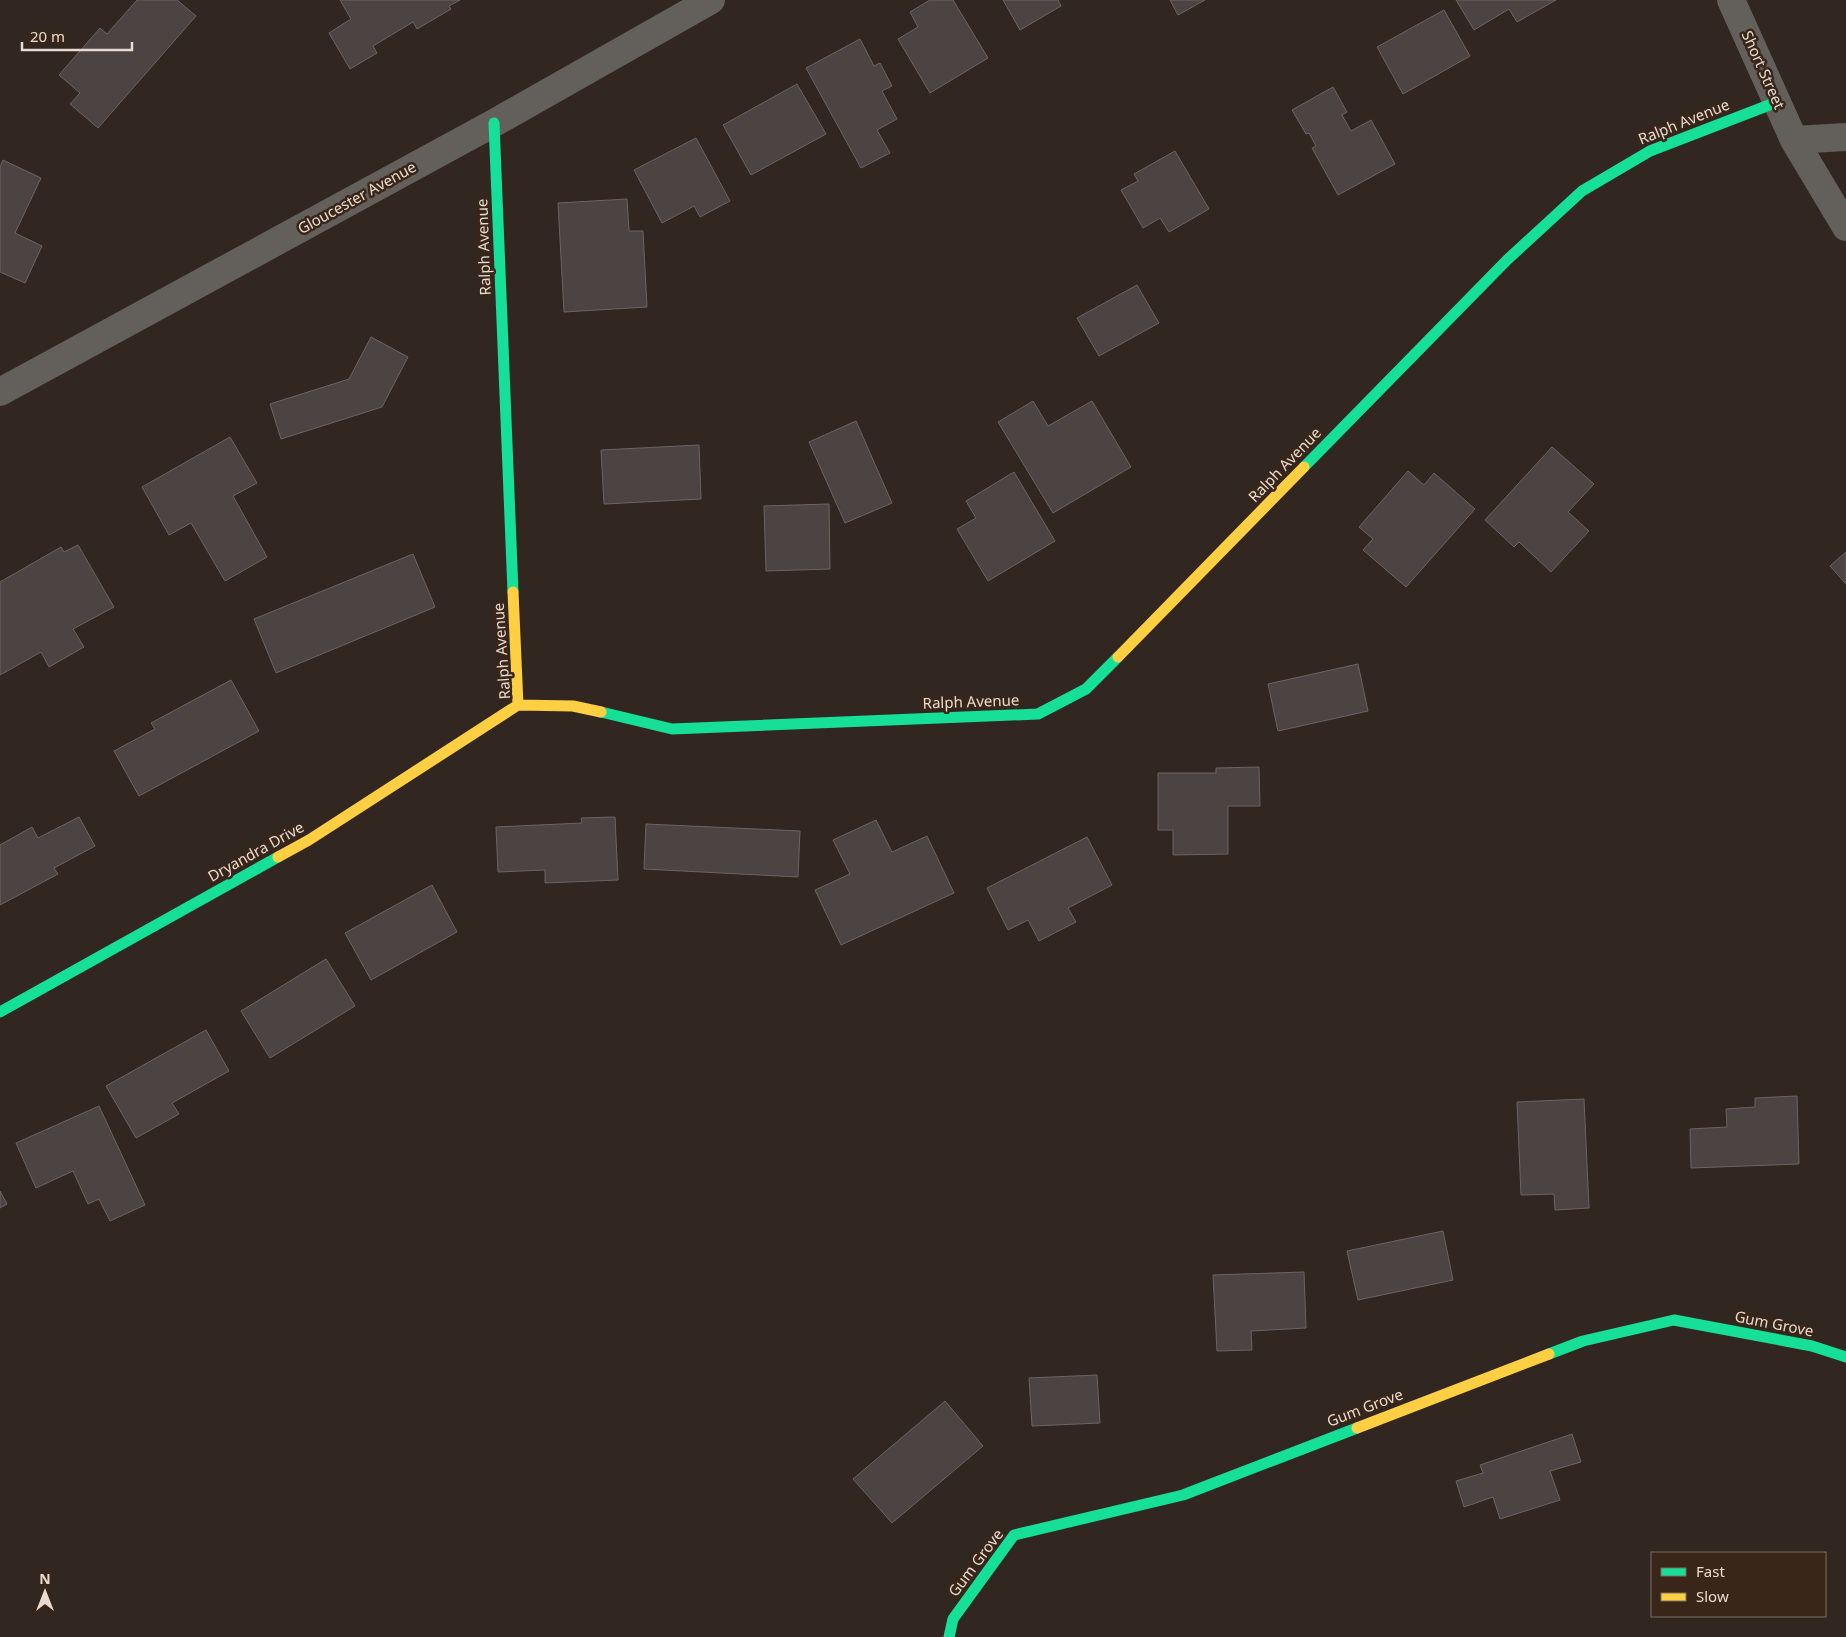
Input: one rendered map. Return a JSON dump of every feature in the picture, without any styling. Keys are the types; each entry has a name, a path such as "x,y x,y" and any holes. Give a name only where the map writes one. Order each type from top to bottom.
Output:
{"street":[{"name":"Gloucester Avenue","path":"0,392 494,123 711,0"},
{"name":"Short Street","path":"1731,0 1794,140 1846,227"},
{"name":"Ralph Avenue","path":"494,123 518,704 573,706 672,730 1038,714 1086,689 1507,260 1582,191 1650,151 1777,102"},
{"path":"1794,140 1846,138"},
{"name":"Dryandra Drive","path":"0,1012 309,840 518,704"},
{"name":"Gum Grove","path":"949,1637 953,1618 1014,1535 1184,1495 1584,1341 1674,1320 1812,1346 1846,1357"}],"building":[{"path":"137,0 177,0 196,16 98,128 70,104 80,93 59,75 100,28 107,34"},
{"path":"340,0 460,0 449,6 451,9 417,29 413,22 373,46 377,53 350,69 329,33 351,19"},
{"path":"930,0 953,0 988,58 930,93 898,39 918,27 910,12"},
{"path":"1003,0 1058,0 1061,6 1020,30"},
{"path":"1170,0 1205,0 1178,15"},
{"path":"1456,0 1556,0 1517,22 1509,9 1474,30"},
{"path":"1444,10 1470,56 1403,94 1377,47"},
{"path":"860,39 874,66 880,63 892,86 882,91 897,119 877,130 890,153 861,168 806,68"},
{"path":"797,84 826,134 751,175 723,125"},
{"path":"1333,87 1347,112 1342,115 1351,131 1371,120 1395,164 1338,195 1312,148 1316,146 1309,133 1306,134 1292,110"},
{"path":"696,138 730,201 700,217 694,206 662,223 634,170"},
{"path":"1175,151 1209,209 1169,232 1160,218 1143,228 1121,190 1138,181 1134,174"},
{"path":"3,160 41,178 15,233 42,246 25,283 0,272 0,167"},
{"path":"627,199 629,231 643,231 647,307 564,312 558,203"},
{"path":"1137,285 1159,323 1099,356 1077,318"},
{"path":"371,337 408,357 382,407 281,439 270,404 349,379"},
{"path":"1033,401 1048,426 1092,401 1131,467 1053,513 998,422"},
{"path":"856,421 892,503 845,523 809,442"},
{"path":"230,437 257,483 233,496 267,557 225,581 191,523 169,535 142,487"},
{"path":"699,445 701,499 604,504 601,450"},
{"path":"1552,447 1594,484 1568,512 1589,531 1551,572 1519,542 1514,547 1485,520"},
{"path":"1408,471 1424,485 1434,473 1475,509 1406,587 1363,550 1373,539 1359,527"},
{"path":"1014,472 1055,541 988,581 957,529 976,518 966,501"},
{"path":"829,504 830,569 766,571 764,506"},
{"path":"78,545 114,607 73,629 84,647 49,667 41,652 0,675 0,582 61,547 64,552"},
{"path":"1846,552 1846,584 1830,566"},
{"path":"413,554 435,607 276,673 254,619"},
{"path":"1358,664 1368,711 1278,731 1268,684"},
{"path":"231,680 259,731 139,796 114,751 155,729 151,723"},
{"path":"1259,767 1260,806 1228,806 1228,854 1173,855 1173,830 1158,830 1158,773 1216,773 1216,768"},
{"path":"79,817 95,846 54,868 58,874 0,905 0,845 32,827 38,838"},
{"path":"615,817 618,880 545,883 545,870 498,872 496,827 582,823 581,818"},
{"path":"876,820 892,852 927,836 954,893 841,945 815,890 850,874 833,840"},
{"path":"646,824 800,831 798,877 644,869"},
{"path":"1087,837 1112,885 1068,908 1076,922 1039,941 1028,920 1008,930 987,888"},
{"path":"432,885 457,932 371,980 345,933"},
{"path":"326,959 355,1006 270,1058 241,1011"},
{"path":"206,1030 229,1071 172,1103 179,1114 136,1138 106,1086"},
{"path":"1797,1096 1799,1164 1691,1168 1690,1129 1727,1127 1726,1109 1755,1107 1755,1098"},
{"path":"1584,1099 1589,1208 1555,1210 1554,1194 1521,1195 1517,1102"},
{"path":"99,1106 145,1205 110,1221 99,1199 88,1204 73,1171 36,1188 16,1143"},
{"path":"0,1191 7,1204 0,1208"},
{"path":"1443,1231 1453,1280 1358,1300 1347,1251"},
{"path":"1304,1272 1306,1328 1251,1331 1252,1350 1217,1351 1213,1275"},
{"path":"1097,1375 1100,1423 1032,1426 1029,1378"},
{"path":"945,1401 983,1446 892,1523 853,1479"},
{"path":"1572,1434 1581,1462 1550,1471 1560,1500 1500,1519 1493,1497 1464,1507 1456,1481 1483,1473 1480,1465"}],"traffic: fast":[{"path":"1304,467 1507,260 1582,191 1650,151 1777,102"},
{"path":"494,123 513,592"},
{"path":"601,712 672,729 1038,714 1086,689 1118,657"},
{"path":"0,1012 278,857"},
{"path":"1549,1354 1583,1341 1674,1320 1812,1346 1846,1357"},
{"path":"949,1637 953,1619 1014,1535 1183,1495 1357,1428"}],"traffic: slow":[{"path":"1118,657 1304,467"},
{"path":"513,592 518,705 573,706 601,712"},
{"path":"278,857 309,840 518,705"},
{"path":"1357,1428 1549,1354"}]}
